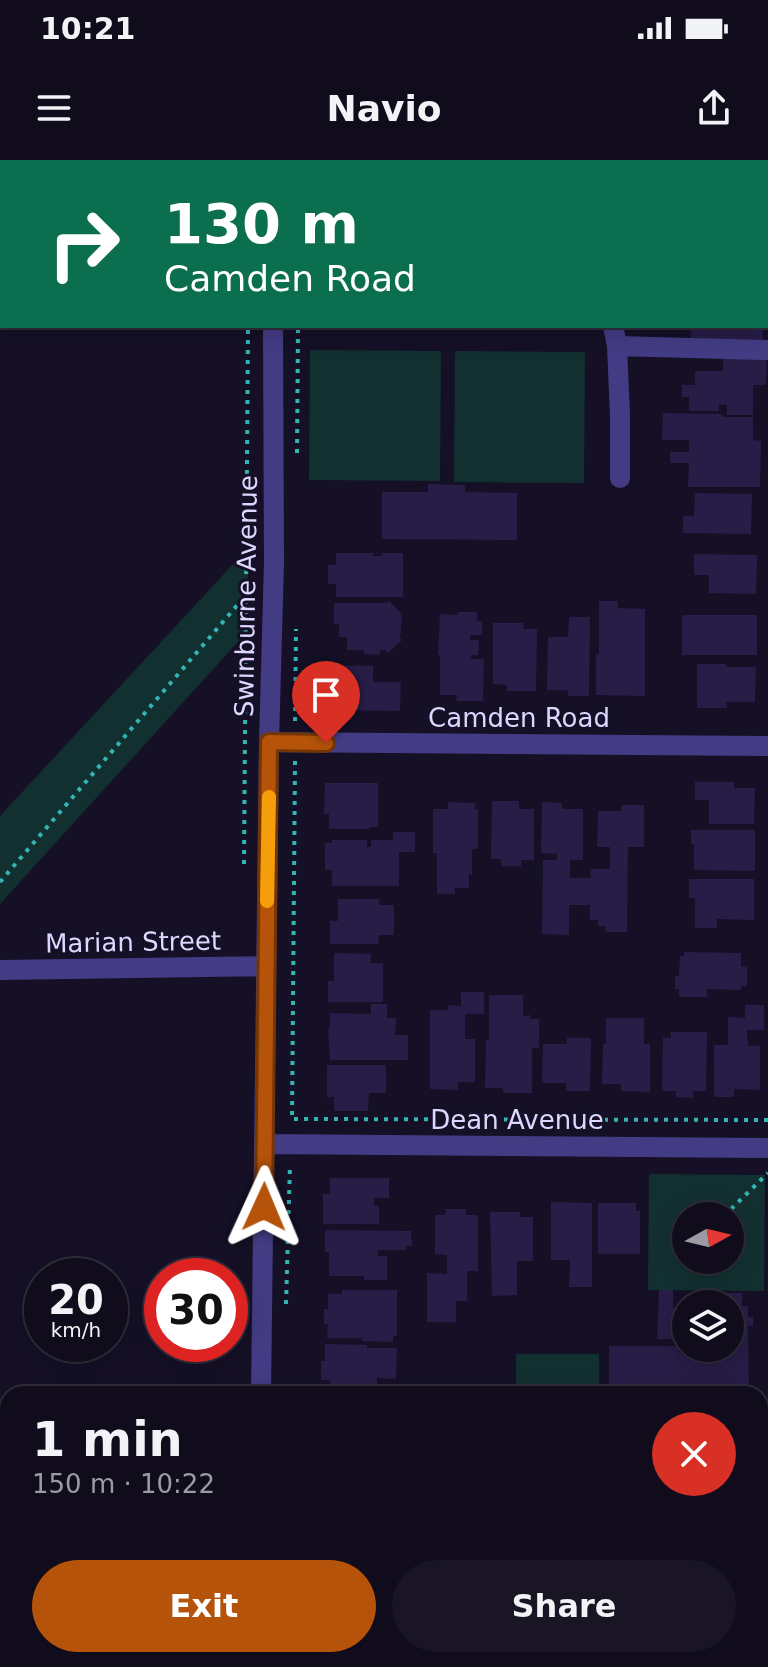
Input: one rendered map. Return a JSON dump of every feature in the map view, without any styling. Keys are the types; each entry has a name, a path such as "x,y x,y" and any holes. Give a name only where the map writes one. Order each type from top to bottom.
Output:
{"street":[{"name":"Swinburne Avenue","path":"261,1386 274,562 273,328"},
{"path":"620,478 615,336 768,350"},
{"name":"Camden Road","path":"269,742 768,746"},
{"name":"Marian Street","path":"0,970 266,966"},
{"name":"Dean Avenue","path":"265,1144 768,1148"}],"path":[{"path":"297,452 298,328"},
{"path":"0,882 274,562"},
{"path":"285,1318 292,1119 296,625"},
{"path":"292,1119 768,1120"},
{"path":"738,1202 768,1173"}],"green space":[{"path":"310,350 441,351 440,481 309,480"},
{"path":"455,351 585,352 584,483 454,482"},
{"path":"249,547 246,633 0,904 0,816"},
{"path":"649,1174 765,1175 764,1291 648,1290"},
{"path":"516,1354 599,1354 599,1386 516,1386"}],"building":[{"path":"691,328 763,328 763,341 691,340"},
{"path":"723,354 767,354 766,385 753,385 753,415 727,415 727,405 719,405 719,411 689,411 689,397 682,397 682,385 695,385 695,371 723,371"},
{"path":"663,413 753,417 753,440 761,441 760,487 688,487 689,463 670,463 670,452 689,452 689,440 662,440"},
{"path":"428,484 465,485 465,492 517,493 517,540 382,539 382,492 428,492"},
{"path":"695,493 752,494 751,534 683,533 683,516 694,516"},
{"path":"336,553 374,553 373,556 382,556 382,553 403,553 403,597 336,597 336,584 328,584 328,565 336,565"},
{"path":"694,554 757,555 756,594 709,593 709,575 694,575"},
{"path":"389,601 402,614 402,640 388,653 380,650 380,655 364,654 364,650 347,650 347,637 339,637 339,624 334,624 334,603"},
{"path":"599,601 618,601 618,608 645,609 645,696 596,695"},
{"path":"458,612 477,612 477,621 482,621 482,635 470,635 470,640 479,640 478,655 471,655 470,659 484,659 483,701 456,701 457,695 440,695 440,614 457,615"},
{"path":"682,615 757,615 757,655 682,655"},
{"path":"569,617 590,617 589,696 568,696 568,690 547,690 548,637 568,637"},
{"path":"493,623 524,623 523,629 537,629 536,691 507,691 507,685 493,684"},
{"path":"697,664 756,667 755,702 726,702 727,708 697,708"},
{"path":"329,665 373,666 373,682 401,682 400,711 329,710"},
{"path":"695,782 734,782 734,788 755,788 754,824 709,824 709,800 695,800"},
{"path":"325,783 378,783 378,827 329,829 329,814 324,814"},
{"path":"492,801 519,801 519,809 534,809 534,860 521,860 521,866 501,866 501,859 491,859"},
{"path":"448,802 475,803 475,809 478,809 478,849 472,849 469,888 455,888 455,894 437,894 433,809 448,809"},
{"path":"542,802 562,803 562,809 583,809 583,860 570,860 570,878 591,878 590,869 610,869 610,847 597,847 598,811 621,811 622,805 644,805 644,847 628,847 627,932 606,932 605,926 598,926 598,920 590,920 590,905 569,905 569,935 542,934 543,860 557,860 557,854 541,853"},
{"path":"691,830 755,830 755,871 694,870"},
{"path":"393,832 415,832 415,852 399,852 399,886 332,886 332,870 325,870 325,843 332,843 332,840 367,840 367,847 371,847 371,840 393,840"},
{"path":"689,879 754,879 754,920 717,919 717,928 695,928 695,898 689,898"},
{"path":"338,899 379,899 379,905 394,905 394,935 378,935 379,944 330,944 330,921 338,921"},
{"path":"684,952 741,953 741,967 747,966 747,986 741,986 741,990 707,989 707,997 679,997 679,989 675,989 675,976 679,976 680,956 684,956"},
{"path":"334,953 371,954 370,963 383,963 383,1002 328,1002 328,981 334,981"},
{"path":"461,992 484,992 484,1014 465,1014 465,1039 475,1039 475,1082 458,1082 458,1090 430,1089 430,1010 448,1010 448,1005 461,1006"},
{"path":"489,995 523,995 523,1016 539,1019 539,1048 532,1048 532,1093 503,1093 503,1088 485,1088"},
{"path":"371,1004 387,1004 387,1018 396,1018 395,1035 408,1035 408,1060 330,1060 330,1013 371,1014"},
{"path":"745,1005 764,1005 764,1030 747,1030 748,1046 760,1046 760,1090 734,1089 734,1097 714,1097 714,1045 728,1045 728,1017 745,1018"},
{"path":"606,1018 644,1018 644,1044 650,1044 650,1092 621,1091 621,1084 602,1084"},
{"path":"671,1032 707,1032 706,1091 693,1091 693,1098 676,1097 676,1091 662,1091 663,1038 671,1038"},
{"path":"567,1038 591,1038 590,1091 566,1091 566,1083 542,1083 543,1044 567,1044"},
{"path":"327,1065 386,1065 386,1093 369,1093 368,1111 334,1111 334,1097 327,1097"},
{"path":"330,1178 389,1178 389,1198 374,1198 374,1206 379,1206 379,1224 323,1224 323,1194 330,1194"},
{"path":"551,1202 592,1203 592,1287 569,1287 570,1260 551,1260"},
{"path":"598,1203 636,1203 636,1211 640,1211 640,1254 598,1254"},
{"path":"446,1209 466,1209 466,1215 478,1215 478,1271 467,1271 467,1301 456,1301 456,1322 427,1322 427,1273 447,1274 447,1255 435,1254 435,1215 445,1215"},
{"path":"490,1212 520,1212 519,1217 533,1217 533,1261 517,1261 517,1295 492,1296"},
{"path":"325,1230 411,1231 412,1246 406,1246 406,1250 378,1250 378,1256 387,1256 387,1280 364,1280 364,1276 329,1276"},
{"path":"342,1290 397,1290 397,1336 393,1336 393,1342 327,1338 328,1324 324,1324 324,1309 328,1309 328,1294 342,1294"},
{"path":"659,1290 672,1290 672,1339 657,1339"},
{"path":"744,1306 748,1306 748,1317 753,1317 753,1326 748,1326 749,1386 609,1386 609,1346 672,1346 672,1362 744,1362"},
{"path":"325,1344 397,1348 396,1379 377,1378 377,1386 330,1386 330,1380 321,1380 321,1361 325,1361"}],"slow traffic":[{"path":"267,901 269,797"}],"route":[{"path":"264,1207 269,742 326,743"}]}
